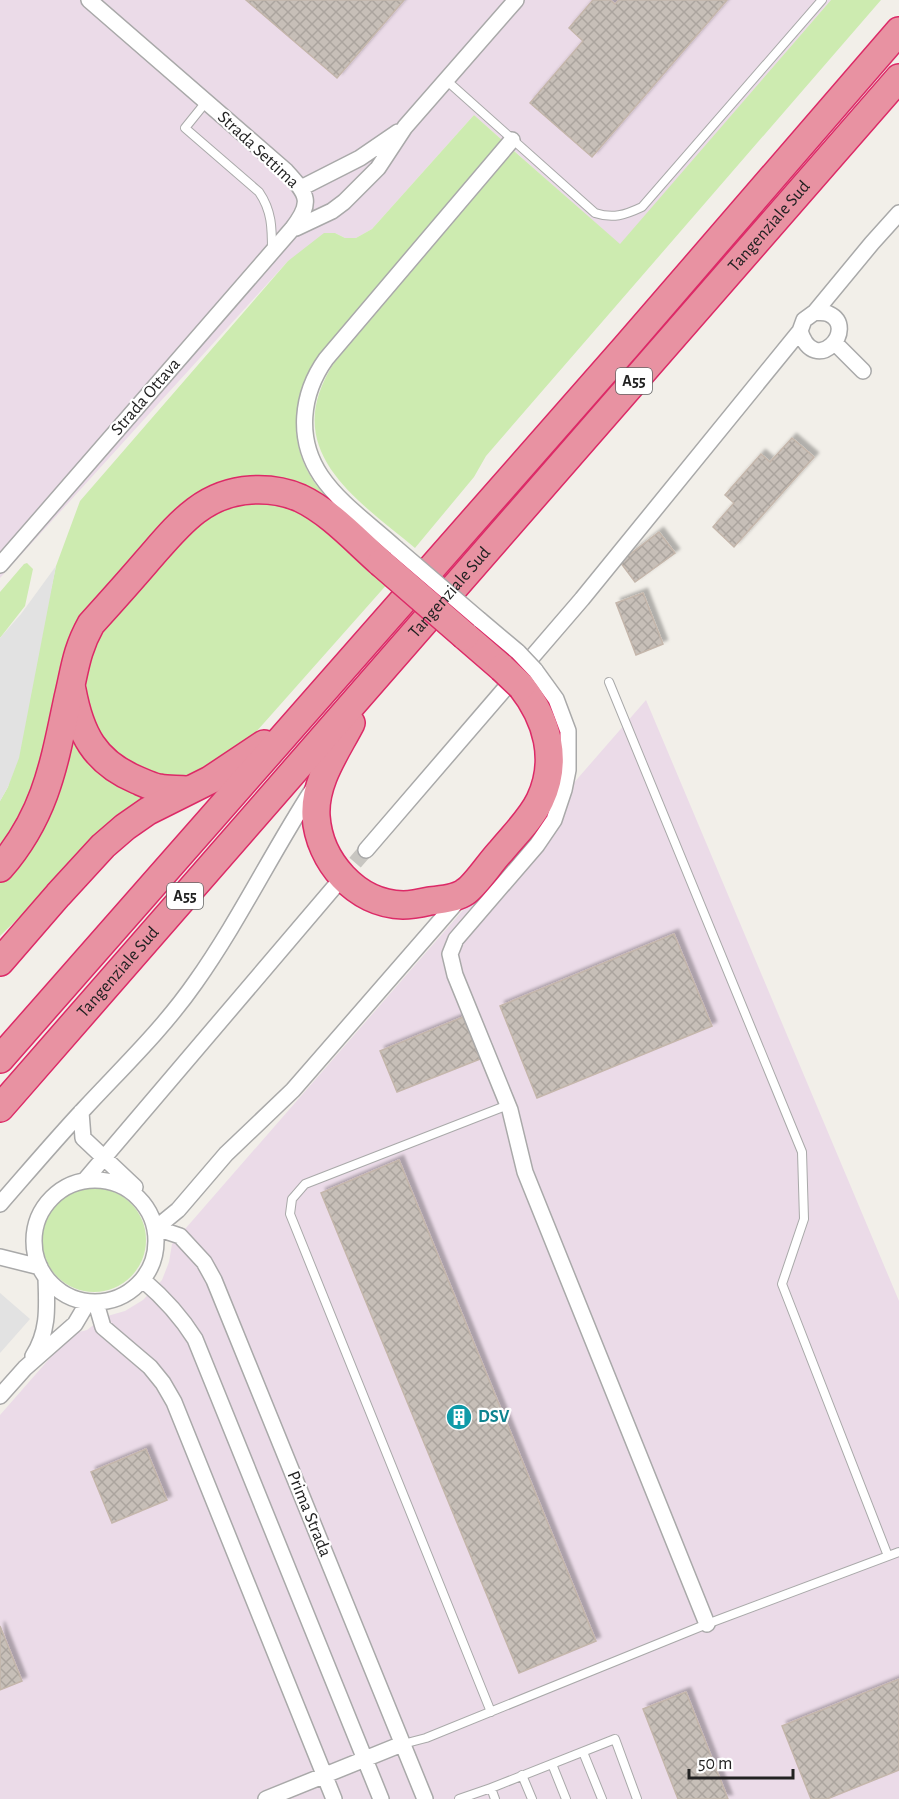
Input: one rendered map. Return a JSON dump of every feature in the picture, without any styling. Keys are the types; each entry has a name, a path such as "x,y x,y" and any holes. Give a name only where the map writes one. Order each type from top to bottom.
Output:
{"highway":[{"name":"Tangenziale Sud","path":"0,1059 618,356 899,31"},
{"name":"Tangenziale Sud","path":"0,1108 899,78"},
{"path":"0,868 20,842 44,796 53,771 75,663 81,643 92,624 188,516 218,496 233,491 265,489 298,497 388,555 519,669 544,726 549,753 546,782 540,800 530,816 465,893 404,905 385,902 355,889 344,880 327,856 319,837 316,814 318,793 325,771 371,684"},
{"path":"72,684 76,712 87,738 98,754 125,775 157,788 187,790"},
{"path":"0,962 58,895 125,827 148,811 210,780 293,725"}],"street":[{"name":"Strada Settima","path":"89,0 286,171 304,194"},
{"name":"Strada Ottava","path":"292,230 332,211 378,168 405,127 516,0"},
{"name":"Strada Ottava","path":"0,565 292,230 304,214 304,194 405,127"},
{"path":"388,555 321,477 312,460 305,437 304,419 309,389 326,358 512,140"},
{"path":"366,850 582,599 800,331 804,320 815,312 899,213"},
{"path":"800,331 804,342 812,349 824,350 835,343 839,336 839,327 835,320 829,314 815,312"},
{"path":"835,343 863,370"},
{"path":"519,669 556,699 568,731 568,770 564,790 554,820 537,845 456,939 450,954 454,975 508,1106 525,1172 707,1624"},
{"path":"0,1204 141,1048 194,985 325,771"},
{"path":"85,1180 336,885"},
{"path":"0,1257 43,1273 58,1290 72,1298 92,1302 122,1296 143,1280 155,1256 161,1224 178,1210 226,1154 292,1090 465,893"},
{"path":"0,942 11,930 58,895"},
{"path":"81,1112 82,1138 133,1185 150,1212"},
{"path":"25,1368 42,1343 47,1312 43,1273 34,1249 35,1230 40,1212 52,1197 67,1186 85,1180 107,1180 118,1183 137,1195 161,1224"},
{"name":"Prima Strada","path":"133,1185 161,1224 180,1236 204,1262 214,1280 425,1799"},
{"path":"143,1280 182,1318 195,1339 381,1799"},
{"path":"0,1396 25,1368 75,1324 92,1302"},
{"path":"92,1302 103,1327 150,1367 174,1402 334,1799"},
{"path":"266,1799 402,1744"}],"lane":[{"path":"446,80 595,213 608,217 628,214 642,207 822,0"},
{"name":"Strada Settima","path":"206,102 185,128 259,192 267,204 272,219 272,253"},
{"path":"609,682 802,1152 804,1220 782,1284 888,1556"},
{"path":"491,1712 290,1214 292,1199 306,1184 508,1106"},
{"path":"402,1744 426,1738 707,1624 899,1552"},
{"path":"459,1799 615,1739 637,1799"},
{"path":"583,1752 602,1799"},
{"path":"552,1764 566,1799"},
{"path":"522,1775 532,1799"},
{"path":"490,1788 495,1799"}],"shaded area":[{"path":"0,0 831,0 620,245 474,115 372,229 356,238 345,238 335,233 288,261 0,578"},
{"path":"56,566 19,758 0,801 0,638 21,614"},
{"path":"646,700 899,1301 899,1799 0,1799 0,1415 71,1334 87,1330 104,1317 125,1311 143,1300 162,1280 169,1262 172,1244"},
{"path":"0,1293 30,1319 0,1353"}],"green space":[{"path":"831,0 881,0 486,456 474,477 415,548 369,510 348,490 331,469 319,447 315,422 319,394 334,363 514,151 620,244"},
{"path":"474,115 502,140 330,342 310,373 303,390 296,424 302,459 311,477 332,502 248,480 86,618 40,784 0,853 0,801 8,787 56,566 80,501 288,261 324,233 356,238 372,229"},
{"path":"236,500 295,505 389,582 240,750 199,775 159,780 105,749 82,697 91,639 192,522"},
{"path":"27,563 33,569 25,606 0,638 0,592"},
{"path":"70,724 144,793 0,936 0,881"},
{"path":"94,1188 114,1192 131,1203 142,1220 146,1240 142,1260 131,1277 114,1288 94,1292 74,1288 57,1277 46,1260 42,1240 46,1220 57,1203 74,1192"}],"building":[{"path":"246,0 404,0 337,78"},
{"path":"593,0 610,0 615,4 619,0 727,0 592,157 530,103 583,41 569,28"},
{"path":"792,438 814,457 734,547 713,527 734,503 725,495 761,454 770,462"},
{"path":"659,532 675,553 635,582 620,562"},
{"path":"643,593 663,644 636,655 616,603"},
{"path":"674,934 712,1026 537,1098 500,1006"},
{"path":"463,1017 480,1059 397,1092 380,1051"},
{"name":"DSV","path":"399,1160 596,1641 519,1673 321,1193"},
{"path":"146,1449 167,1500 112,1523 91,1472"},
{"path":"0,1626 22,1681 0,1690"},
{"path":"899,1679 899,1770 827,1799 811,1799 782,1726"},
{"path":"686,1692 728,1799 678,1799 643,1709"}],"tunnel":[{"path":"340,880 366,850"}],"place":[{"name":"DSV","path":"459,1417"}]}
